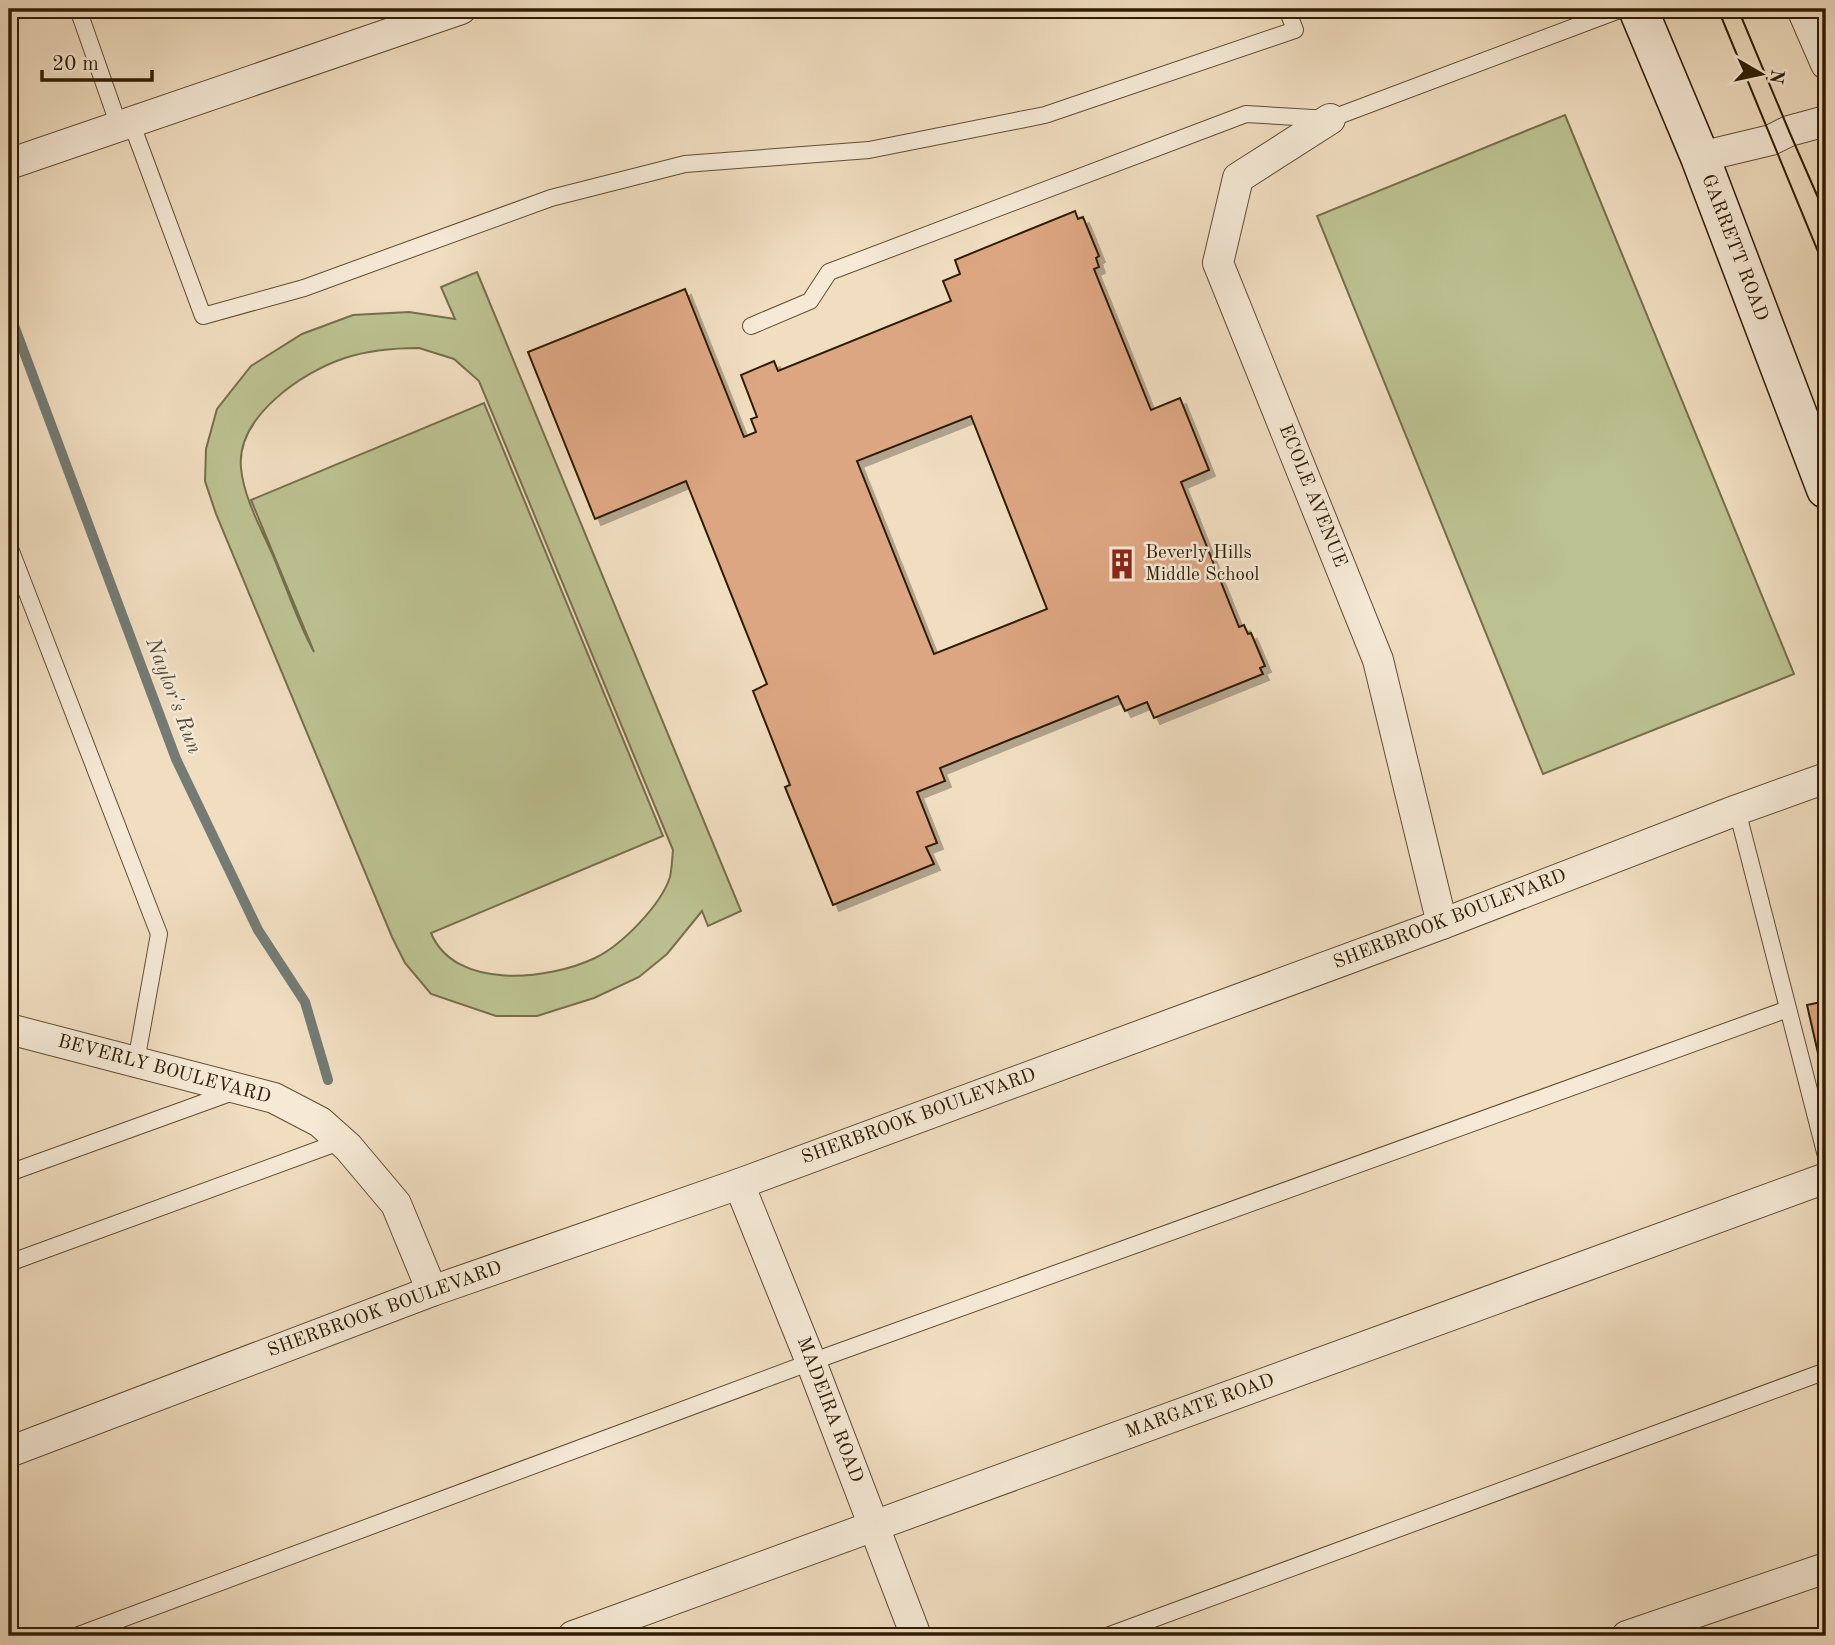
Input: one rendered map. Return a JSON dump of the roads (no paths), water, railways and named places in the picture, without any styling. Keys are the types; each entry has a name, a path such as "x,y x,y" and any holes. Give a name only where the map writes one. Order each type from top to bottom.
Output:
{"main road":[{"name":"GARRETT ROAD","path":"1639,9 1700,157 1826,489"}],"street":[{"path":"9,164 461,9"},
{"path":"1802,9 1826,64"},
{"name":"ECOLE AVENUE","path":"1330,119 1238,178 1218,263 1378,660 1442,924"},
{"path":"1700,157 1771,139 1826,121"},
{"name":"SHERBROOK BOULEVARD","path":"9,1452 432,1291 739,1184 1442,924 1826,778"},
{"name":"BEVERLY BOULEVARD","path":"9,1029 274,1098 320,1122 342,1142 396,1204 432,1291"},
{"name":"MARGATE ROAD","path":"573,1636 1826,1178"},
{"name":"MADEIRA ROAD","path":"739,1184 811,1362 916,1636"},
{"path":"1627,1636 1826,1568"}],"lane":[{"path":"78,9 203,316 304,288 551,198 685,164 869,150 1045,115 1295,30 1287,9"},
{"path":"751,326 810,301 829,272 1247,114 1330,119 1622,9"},
{"path":"9,545 159,934 136,1062"},
{"path":"1737,810 1826,1156"},
{"path":"76,1636 811,1362 1788,1009"},
{"path":"9,1173 240,1089"},
{"path":"9,1263 342,1142"},
{"path":"1107,1636 1826,1371"}],"waterway":[{"name":"Naylor's Run","path":"9,312 176,759 258,930 305,1002 328,1080"}],"tram line":[{"path":"1718,9 1826,271"},
{"path":"1738,9 1826,216"}],"place":[{"name":"Beverly Hills Middle School","path":"1122,564"}]}
